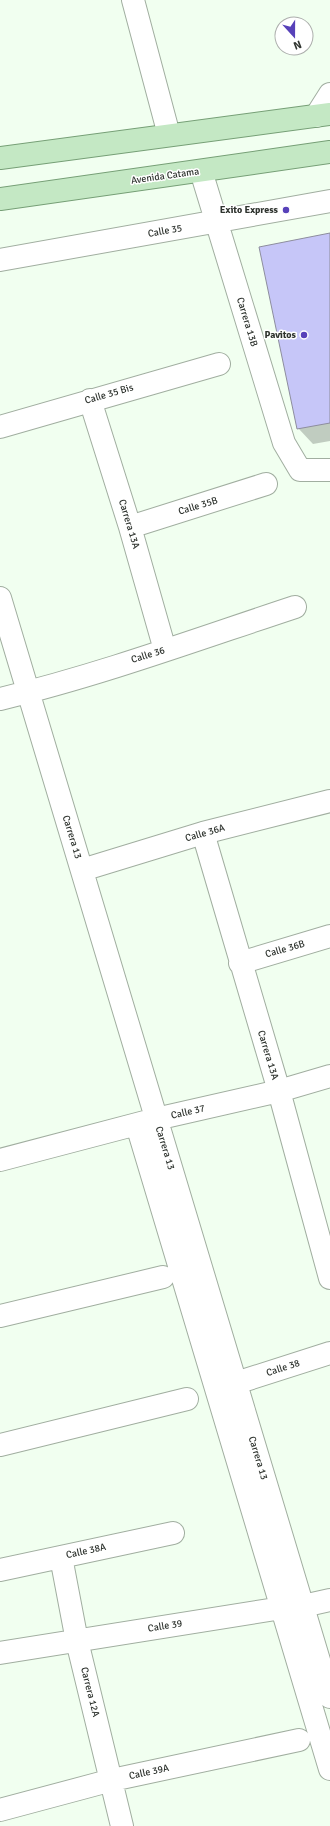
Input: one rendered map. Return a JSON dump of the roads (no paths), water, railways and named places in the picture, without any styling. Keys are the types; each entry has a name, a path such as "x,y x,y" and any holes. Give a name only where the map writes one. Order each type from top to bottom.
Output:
{"main road":[{"path":"0,158 323,115"},
{"name":"Avenida Catama","path":"0,200 330,152"}],"street":[{"path":"133,0 169,135"},
{"path":"323,115 330,94"},
{"name":"Carrera 13B","path":"201,171 284,443 300,470 330,470"},
{"name":"Calle 35","path":"0,260 330,201"},
{"name":"Calle 35 Bis","path":"0,427 219,364"},
{"name":"Carrera 13A","path":"90,400 130,527 165,650"},
{"name":"Calle 35B","path":"130,527 266,484"},
{"name":"Carrera 13","path":"0,598 82,870 146,1122 292,1607 330,1697"},
{"name":"Calle 36","path":"0,699 28,692 165,650 295,607"},
{"name":"Calle 36A","path":"82,870 203,833 330,801"},
{"name":"Carrera 13A","path":"203,833 240,963 279,1091 322,1220 330,1278"},
{"name":"Calle 36B","path":"240,963 330,936"},
{"name":"Calle 37","path":"0,1160 146,1122 279,1091 330,1076"},
{"name":"Carrera 13","path":"146,1122 236,1383 292,1607 330,1769"},
{"path":"0,1316 163,1277"},
{"name":"Calle 38","path":"236,1383 330,1353"},
{"path":"0,1445 187,1399"},
{"name":"Calle 38A","path":"0,1570 173,1533"},
{"name":"Carrera 12A","path":"61,1557 77,1641 122,1826"},
{"name":"Calle 39","path":"0,1653 330,1600"},
{"name":"Calle 39A","path":"0,1810 112,1780 299,1740"}],"place":[{"name":"Exito Express","path":"286,210"},
{"name":"Pavitos","path":"304,335"}]}
